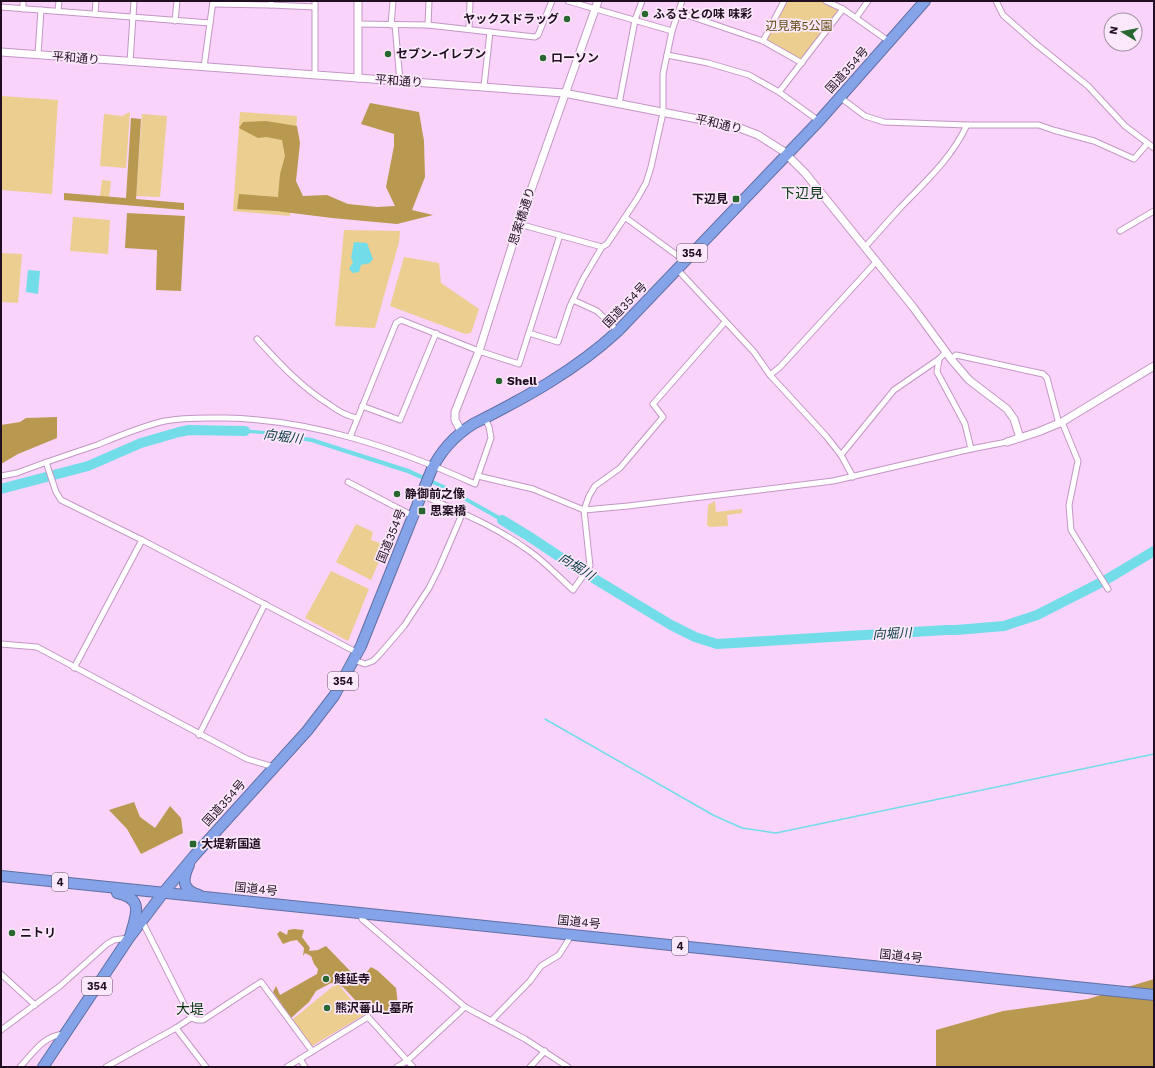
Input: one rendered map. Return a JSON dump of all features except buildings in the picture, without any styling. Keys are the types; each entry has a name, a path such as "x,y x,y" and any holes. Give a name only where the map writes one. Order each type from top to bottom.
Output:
{"highway":[{"name":"国道354号","path":"42,1067 129,938 163,893 194,856 307,731 334,696 356,657 432,468 446,446 461,431 571,369 598,349 618,331 841,98 925,1"},
{"path":"194,856 185,876 185,885 191,892 206,898"},
{"name":"国道4号","path":"1,876 1154,995"},
{"path":"91,885 102,891 127,895 134,901 136,904 136,913 129,938"}],"street":[{"path":"23,1 23,9"},
{"path":"58,11 59,1"},
{"path":"95,14 96,1"},
{"path":"130,62 134,1"},
{"path":"175,21 177,1"},
{"path":"358,1 358,78"},
{"path":"393,1 393,25 400,81"},
{"path":"428,25 429,1"},
{"path":"469,30 470,1"},
{"path":"358,24 428,25 536,36 538,35 552,1"},
{"path":"568,1 672,31"},
{"name":"思案橋通り","path":"461,431 456,420 455,412 479,350 519,224 564,93 598,1"},
{"path":"619,104 635,20 642,1"},
{"path":"529,333 558,342 573,300 583,279 602,247 607,244 626,218 646,183 663,113 662,74 672,31 682,1"},
{"path":"763,41 784,1"},
{"path":"828,1 843,9 890,42"},
{"path":"856,18 868,1"},
{"path":"996,1 1004,14 1036,44 1088,86 1125,126 1154,148"},
{"path":"204,67 213,3 316,4 315,75"},
{"path":"1,7 210,23"},
{"path":"779,92 843,9"},
{"path":"38,54 41,10"},
{"path":"678,12 763,41 802,63"},
{"path":"484,86 490,32"},
{"name":"平和通り","path":"1,52 564,93 736,127 758,135 786,154 804,173 913,307 951,359 969,380 1007,409 1014,419 1020,438"},
{"path":"666,55 708,63 749,75 779,92 819,121"},
{"path":"841,98 864,116 879,120 967,125 1039,125 1094,141 1134,159 1148,144"},
{"path":"865,247 944,163 967,125"},
{"path":"1120,231 1154,211"},
{"path":"626,218 685,260"},
{"path":"519,224 602,247"},
{"path":"350,437 396,323 401,320 519,364 560,235"},
{"path":"770,375 780,367 876,262"},
{"path":"677,269 754,352 770,375 826,436 841,455 853,477"},
{"path":"573,300 597,311 618,331"},
{"path":"422,493 482,521 515,541 527,549 574,590 590,566 584,510 588,496 596,486 620,468 662,417 653,404 725,322"},
{"path":"362,406 400,420 436,333"},
{"path":"257,339 287,372 306,389 341,412 357,418"},
{"path":"841,455 894,390 946,352"},
{"path":"951,359 956,355 1043,374 1047,378 1061,423 1078,461 1069,505 1071,530 1108,587"},
{"path":"938,359 937,372 965,424 971,449"},
{"path":"478,476 533,489 584,510 833,481 971,449 1008,442 1020,438 1061,423 1154,366"},
{"path":"1,476 47,464 143,428 182,419 241,418 292,424 350,437 410,456 432,468 475,484 491,438 489,427 485,418"},
{"path":"47,464 58,496 61,500 265,604 356,657 365,664 373,661 404,626 429,588 463,512"},
{"path":"348,482 413,516"},
{"path":"74,668 142,540"},
{"path":"199,735 265,604"},
{"path":"1,644 37,647 246,759 274,767"},
{"path":"360,913 362,919 465,1007 508,1028 568,1067"},
{"path":"142,921 191,1018 202,1020 261,982 312,1051"},
{"path":"491,1021 530,981 541,966 559,955 572,934"},
{"path":"1,1030 60,986 107,944 114,940 129,938"},
{"path":"1,974 35,1005"},
{"path":"397,1067 407,1061 465,1007"},
{"path":"287,1067 368,1016 413,1067"},
{"path":"106,1067 191,1018"},
{"path":"176,1028 206,1067"},
{"path":"20,1067 45,1041 55,1035 65,1034"},
{"path":"530,1067 545,1051"},
{"path":"300,1059 305,1067"}],"green space":[{"name":"辺見第5公園","path":"784,1 826,1 843,9 802,63 763,41"},
{"path":"1,96 58,100 52,194 1,190"},
{"path":"130,112 126,168 100,166 104,114 122,116"},
{"path":"240,112 297,116 290,216 233,211"},
{"path":"142,114 167,116 160,197 136,196"},
{"path":"102,180 111,181 109,198 100,196"},
{"path":"73,217 110,220 108,254 70,251"},
{"path":"344,230 400,231 399,242 375,328 335,326"},
{"path":"1,253 22,254 18,303 1,302"},
{"path":"404,257 439,263 441,283 479,309 471,333 465,334 390,306"},
{"path":"715,501 716,512 742,509 742,513 727,515 728,526 710,527 707,525 708,505"},
{"path":"356,524 373,532 371,540 386,545 371,580 336,562"},
{"path":"331,571 369,589 348,641 305,618"},
{"path":"337,983 364,1015 312,1046 292,1020"}],"shaded area":[{"path":"370,103 419,112 424,141 425,177 412,210 433,215 397,224 276,211 237,209 239,194 278,197 280,174 285,156 282,140 266,137 258,138 239,128 243,122 266,121 297,126 300,143 296,181 303,196 327,195 348,204 377,207 395,206 386,187 394,146 394,134 361,124"},
{"path":"131,118 141,119 136,199 184,203 184,210 64,200 64,193 126,198"},
{"path":"127,213 185,216 181,291 156,290 157,250 125,248"},
{"path":"57,417 57,438 18,454 1,464 1,425 20,422 26,418"},
{"path":"134,802 140,817 155,828 170,806 181,818 183,833 141,854 127,829 109,810"},
{"path":"288,930 304,930 302,937 310,948 309,951 318,950 326,946 353,974 364,975 371,967 378,971 396,988 398,1005 393,1014 386,1015 382,1007 365,1013 343,987 331,983 316,991 309,1002 291,1018 273,992 276,986 280,995 317,974 318,969 311,956 305,953 303,956 304,948 297,940 283,944 277,934 280,931 287,935"},
{"path":"1154,979 1154,1067 936,1067 936,1030 1003,1011 1088,999"}],"water":[{"path":"354,242 367,243 373,259 370,263 361,265 359,272 353,273 349,269 353,262 351,258"},
{"path":"28,270 40,271 38,294 26,292"},
{"path":"233,428 312,438 409,469 446,486 514,524 511,527 444,489 407,473 311,442 263,434 233,432"}],"waterway":[{"name":"向堀川","path":"1,489 88,466 141,443 179,432 189,430 245,431"},
{"name":"向堀川","path":"502,520 575,567 671,625 695,637 717,644 1004,626 1037,615 1104,581 1154,551"},
{"path":"545,719 713,815 742,828 776,833 1154,754"}],"place":[{"name":"ふるさとの味 味彩","path":"645,14"},
{"name":"ヤックスドラッグ","path":"567,19"},
{"name":"セブン-イレブン","path":"388,54"},
{"name":"ローソン","path":"543,58"},
{"name":"下辺見","path":"736,199"},
{"name":"Shell","path":"499,381"},
{"name":"静御前之像","path":"397,494"},
{"name":"思案橋","path":"422,511"},
{"name":"大堤新国道","path":"193,844"},
{"name":"ニトリ","path":"12,933"},
{"name":"鮭延寺","path":"326,979"},
{"name":"熊沢蕃山_墓所","path":"327,1008"}],"district":[{"name":"下辺見","path":"802,193"},
{"name":"大堤","path":"190,1009"}]}
